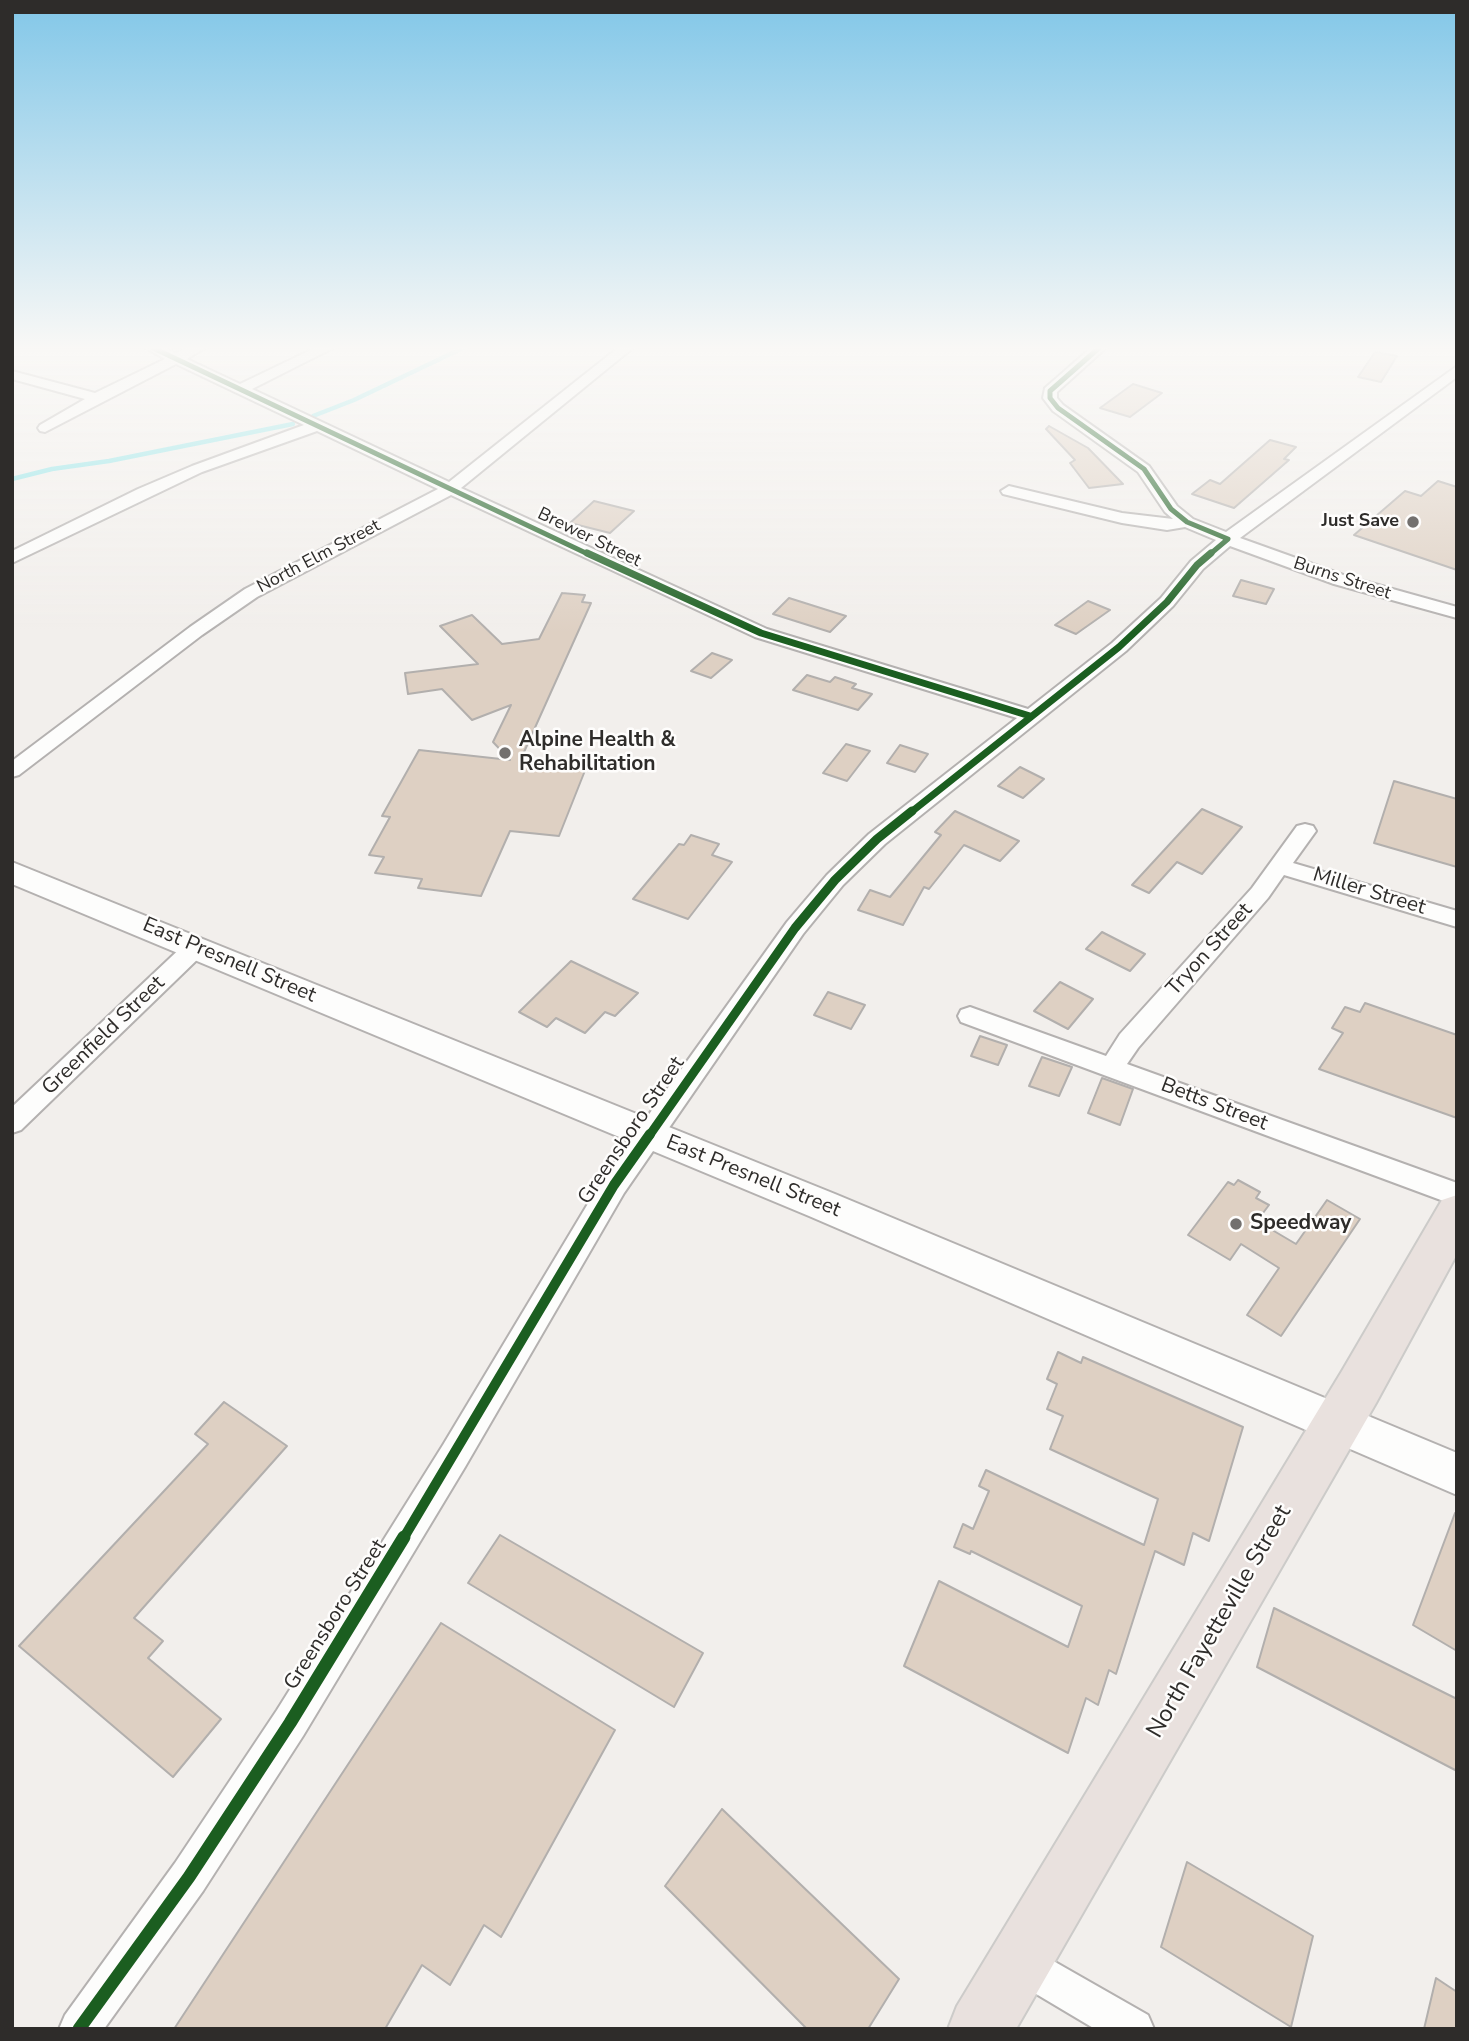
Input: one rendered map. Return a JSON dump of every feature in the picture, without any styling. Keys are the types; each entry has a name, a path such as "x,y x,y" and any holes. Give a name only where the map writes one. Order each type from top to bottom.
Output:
{"main road":[{"name":"East Presnell Street","path":"12,872 648,1133 1457,1474"},
{"name":"North Fayetteville Street","path":"980,2029 1337,1423 1457,1213"}],"street":[{"path":"12,558 145,492 197,469 271,442"},
{"name":"Brewer Street","path":"351,442 671,595 761,632 1030,716"},
{"name":"North Elm Street","path":"12,771 196,631 251,593 450,489 508,442"},
{"path":"1106,442 1144,469 1171,509 1187,522 1228,539"},
{"name":"Greensboro Street","path":"79,2029 189,1877 290,1723 454,1456 614,1185 648,1133 795,928 835,880 877,839 1119,647 1167,602 1198,565 1228,539 1363,442"},
{"path":"1009,491 1122,518 1167,525 1187,522"},
{"name":"Burns Street","path":"1228,539 1340,580 1457,613"},
{"name":"Tryon Street","path":"1112,1067 1129,1041 1282,867 1305,831"},
{"name":"Miller Street","path":"1282,867 1457,919"},
{"name":"Greenfield Street","path":"12,1123 195,948"},
{"name":"Betts Street","path":"970,1016 1457,1195"},
{"path":"1020,1962 1134,2029"}],"building":[{"path":"1058,442 1078,442 1088,448 1123,484 1089,488 1070,463 1075,460"},
{"path":"1267,442 1296,447 1284,459 1289,460 1234,508 1192,494 1210,480 1220,484"},
{"name":"Just Save","path":"1438,481 1457,487 1457,570 1354,535 1405,491 1421,496"},
{"path":"594,501 634,511 610,533 570,523"},
{"path":"1241,580 1274,589 1266,604 1233,596"},
{"name":"Alpine Health & Rehabilitation","path":"562,593 585,595 582,602 591,603 520,761 586,768 559,836 510,831 481,896 418,888 422,879 375,873 384,857 369,855 390,817 382,816 419,750 510,760 493,742 511,705 472,720 442,689 408,694 405,673 478,664 440,626 472,615 502,644 539,639"},
{"path":"789,598 846,616 830,632 773,614"},
{"path":"1088,601 1110,610 1076,634 1055,625"},
{"path":"712,653 732,660 711,678 691,671"},
{"path":"807,675 830,682 835,677 856,684 852,688 872,694 858,710 793,690"},
{"path":"846,744 870,751 847,781 823,773"},
{"path":"900,745 928,754 915,772 887,763"},
{"path":"1020,767 1044,779 1023,798 998,786"},
{"path":"1394,781 1457,799 1457,867 1374,843"},
{"path":"1202,809 1242,827 1202,874 1177,862 1149,893 1132,885"},
{"path":"955,811 1019,841 1000,861 964,845 929,889 924,887 903,925 858,910 870,890 890,897 941,835 935,832"},
{"path":"691,835 719,844 712,855 732,862 688,919 633,899 679,844 684,845"},
{"path":"1102,932 1145,954 1130,971 1086,949"},
{"path":"571,961 638,993 615,1016 605,1012 585,1033 556,1018 547,1027 519,1012"},
{"path":"1060,982 1093,999 1068,1029 1034,1011"},
{"path":"828,992 865,1005 851,1029 814,1015"},
{"path":"1365,1003 1457,1035 1457,1118 1319,1069 1343,1033 1332,1028 1345,1007 1360,1012"},
{"path":"980,1036 1007,1045 998,1065 971,1056"},
{"path":"1042,1057 1072,1067 1059,1096 1029,1086"},
{"path":"1102,1078 1133,1089 1120,1125 1088,1113"},
{"path":"1238,1180 1260,1192 1256,1198 1269,1205 1257,1221 1296,1244 1327,1200 1360,1219 1281,1336 1247,1315 1279,1268 1241,1244 1230,1260 1188,1235 1228,1182 1234,1185"},
{"path":"1058,1352 1081,1363 1083,1357 1243,1427 1209,1541 1193,1533 1184,1565 1155,1551 1116,1674 1109,1670 1098,1705 1086,1698 1068,1753 904,1666 939,1581 1068,1647 1082,1606 971,1551 970,1554 954,1547 963,1524 973,1529 989,1491 979,1486 986,1470 1144,1545 1158,1499 1050,1449 1063,1416 1047,1409 1057,1384 1047,1379"},
{"path":"224,1402 287,1446 134,1618 163,1641 148,1658 221,1719 173,1777 19,1646 208,1444 195,1434"},
{"path":"1457,1513 1457,1651 1413,1625"},
{"path":"500,1535 703,1653 674,1707 468,1583"},
{"path":"1274,1608 1457,1699 1457,1771 1257,1667"},
{"path":"441,1623 615,1730 501,1937 484,1925 450,1985 422,1965 385,2029 174,2029"},
{"path":"722,1809 899,1979 868,2029 807,2029 665,1886"},
{"path":"1187,1862 1313,1936 1291,2027 1161,1947"},
{"path":"1436,1978 1457,1992 1457,2029 1424,2029"}],"waterway":[{"path":"12,479 52,469 109,461 202,442"}],"cycle path":[{"path":"353,442 761,633 1030,716"},
{"path":"79,2029 189,1877 290,1723 454,1456 614,1185 795,928 835,880 877,839 1119,647 1167,602 1197,565 1228,539 1187,522 1171,509 1144,469 1106,442"}],"place":[{"name":"Just Save","path":"1413,522"},
{"name":"Alpine Health & Rehabilitation","path":"505,753"},
{"name":"Speedway","path":"1236,1224"}]}
